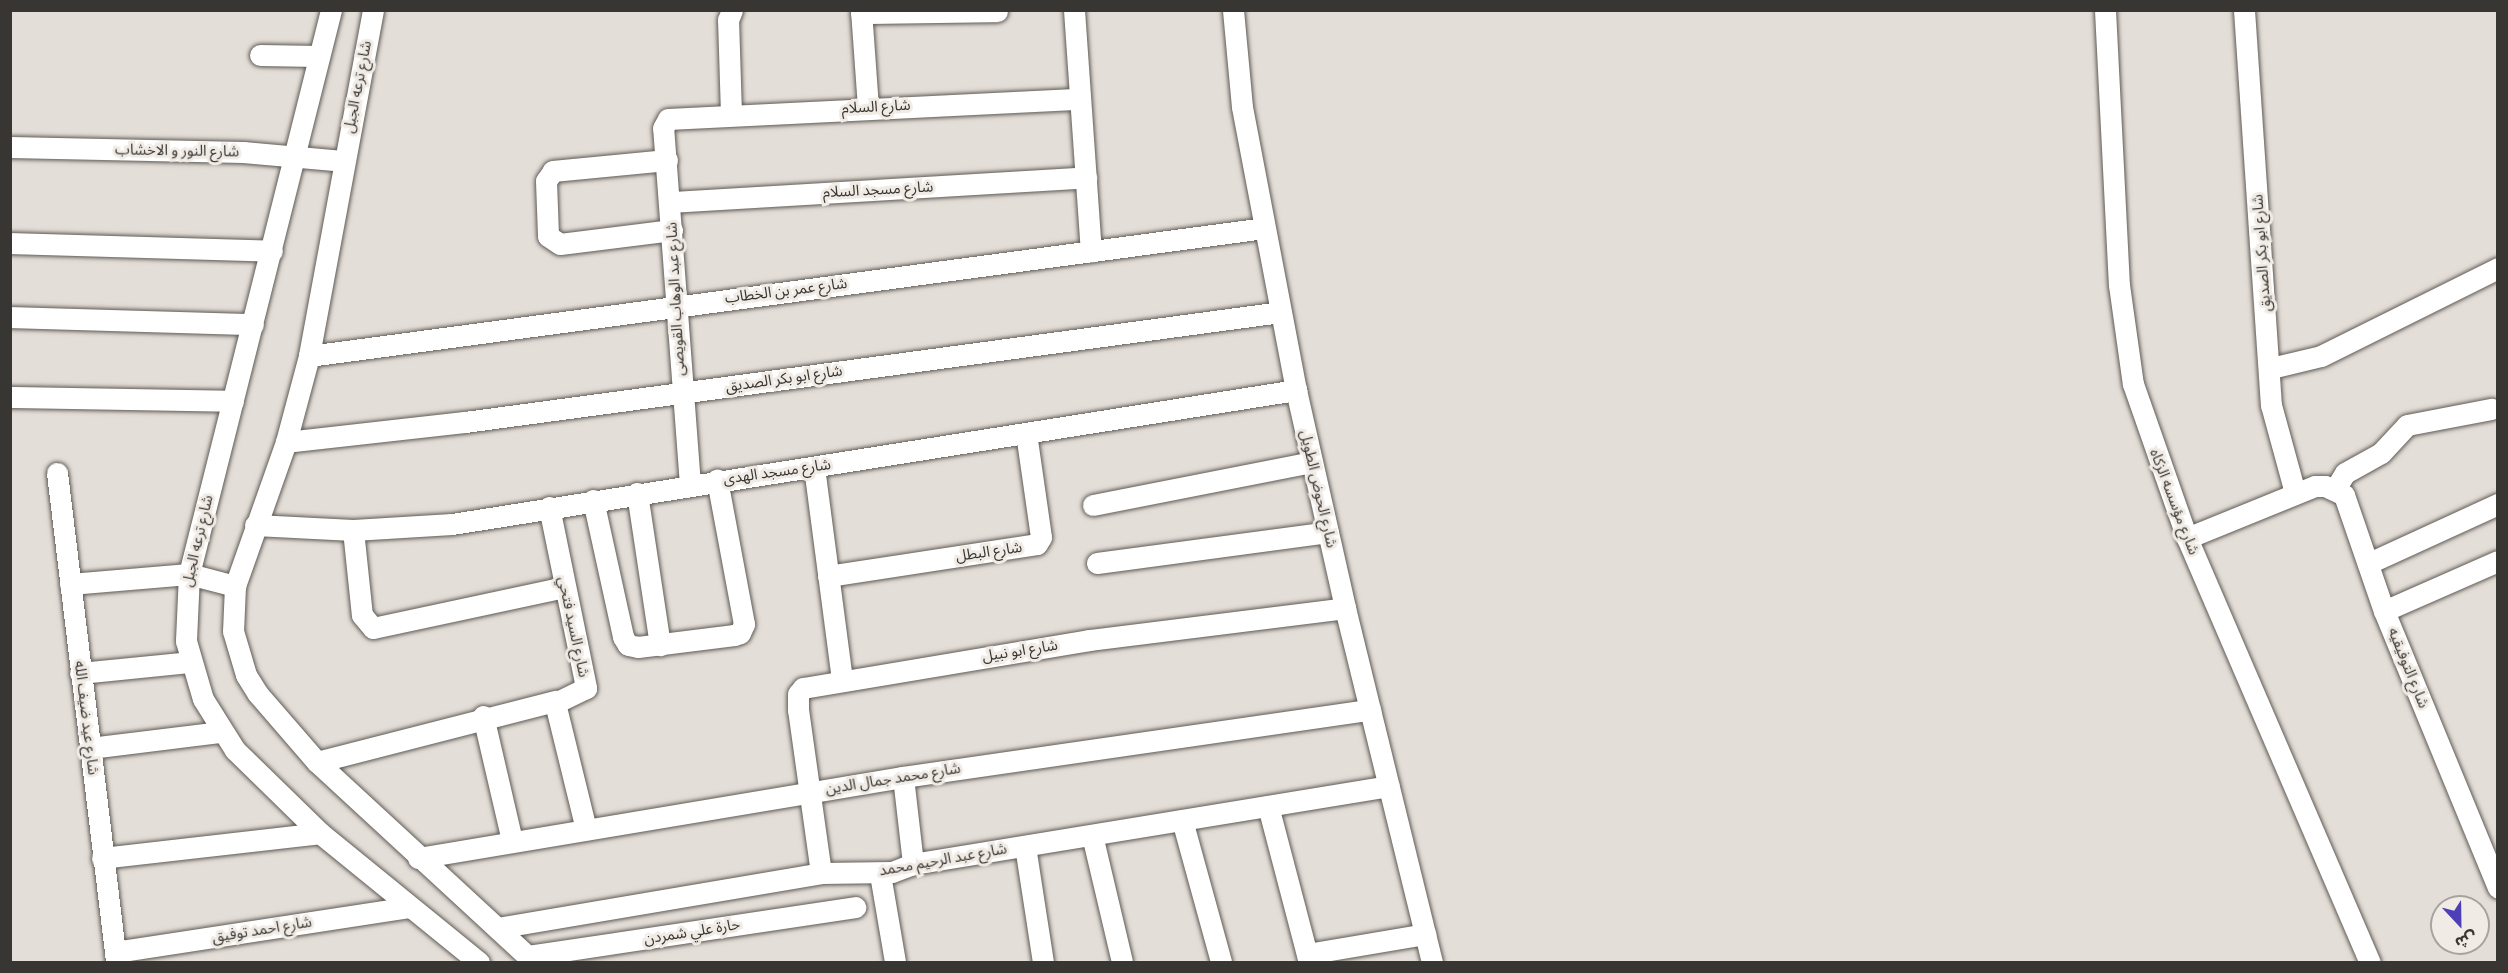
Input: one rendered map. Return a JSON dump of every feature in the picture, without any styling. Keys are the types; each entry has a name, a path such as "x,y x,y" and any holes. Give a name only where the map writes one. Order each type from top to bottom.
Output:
{"street":[{"name":"شارع ترعه الجبل","path":"331,10 292,155 272,251 189,574 185,619 191,662 203,699 221,732 250,766 320,833 479,963"},
{"name":"شارع ترعه الجبل","path":"373,10 309,356 286,442 235,586 233,631 246,675 272,712 317,762 418,858 531,959"},
{"path":"731,114 728,21 732,10"},
{"path":"1074,10 1091,251"},
{"name":"شارع الحوض الطويل","path":"1233,10 1242,107 1296,390 1345,608 1432,963"},
{"name":"شارع مؤسسه الزكاه","path":"2105,10 2124,334 2146,427 2187,538 2370,963"},
{"name":"شارع ابو بكر الصديق","path":"2244,10 2271,368 2271,405 2295,493"},
{"path":"868,107 861,12 997,11"},
{"path":"260,55 319,56"},
{"name":"شارع السلام","path":"673,117 1080,99"},
{"name":"شارع عبد الوهاب القويصى","path":"673,117 663,128 671,202 681,393 690,485"},
{"name":"شارع النور و الاخشاب","path":"10,147 292,155 344,161"},
{"path":"667,160 553,171 546,181 548,236 560,244 672,230"},
{"name":"شارع مسجد السلام","path":"671,202 1086,177"},
{"name":"شارع عمر بن الخطاب","path":"309,356 1264,228"},
{"path":"10,243 272,251"},
{"path":"2271,368 2321,356 2498,268"},
{"name":"شارع ابو بكر الصديق","path":"286,442 681,393 1281,312"},
{"path":"10,317 253,324"},
{"name":"شارع مسجد الهدى","path":"255,525 353,530 452,524 717,480 814,467 1296,390"},
{"path":"10,397 233,401"},
{"path":"2187,538 2315,486 2335,489 2345,473 2380,453 2407,425 2491,409"},
{"name":"شارع البطل","path":"828,576 1037,544 1041,537 1026,433"},
{"path":"1092,505 1312,462"},
{"path":"814,467 842,680"},
{"name":"شارع عيد ضيف الله","path":"57,473 115,957"},
{"path":"593,500 625,641 632,647 734,635 741,633 744,624 717,480"},
{"name":"شارع التوفيقيه","path":"2335,489 2351,507 2384,611 2496,877"},
{"path":"638,493 660,645"},
{"path":"2369,563 2498,504"},
{"name":"شارع السيد فتحي","path":"549,507 586,688 582,693 555,701"},
{"path":"353,530 362,615 373,628 565,587"},
{"path":"1097,563 1328,532"},
{"path":"2384,611 2498,561"},
{"path":"70,584 189,574 235,586"},
{"name":"شارع ابو نبيل","path":"810,792 798,694 811,685 1089,640 1345,608"},
{"path":"80,673 191,662"},
{"path":"317,762 483,716 555,701 586,829"},
{"name":"شارع محمد جمال الدين","path":"418,858 903,777 1370,710"},
{"path":"483,716 512,842"},
{"path":"90,748 221,732"},
{"path":"903,777 913,864"},
{"name":"شارع عبد الرحيم محمد","path":"497,928 821,873 880,874 913,864 1389,786"},
{"path":"810,792 821,873"},
{"path":"1268,806 1308,958 1425,934"},
{"path":"1182,820 1221,963"},
{"path":"102,858 320,833"},
{"path":"1092,835 1122,963"},
{"path":"1025,846 1043,963"},
{"path":"880,874 895,963"},
{"name":"شارع احمد توفيق","path":"115,957 409,907"},
{"name":"حارة علي شمردن","path":"531,959 855,907"}]}
